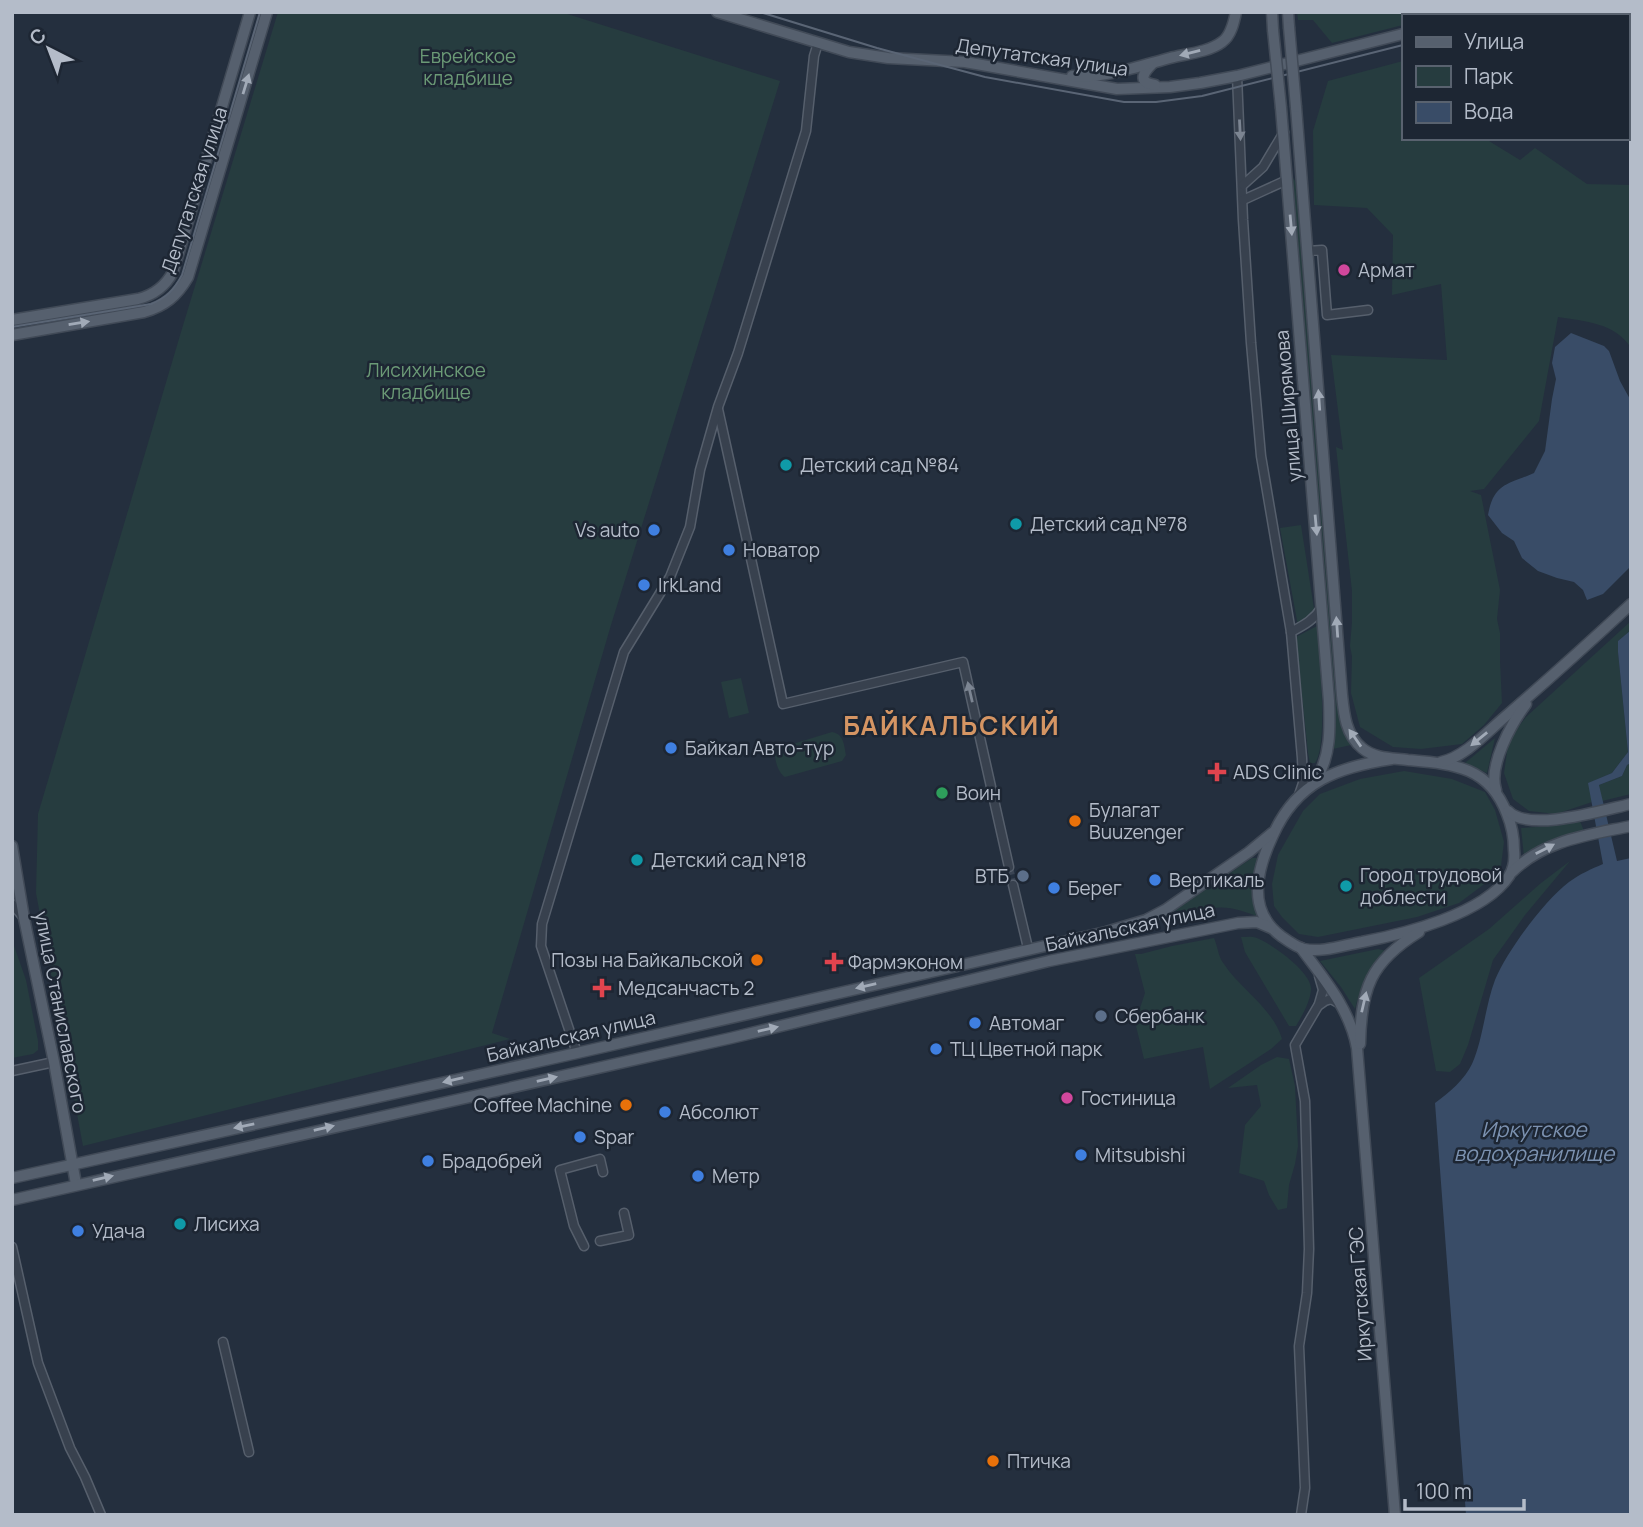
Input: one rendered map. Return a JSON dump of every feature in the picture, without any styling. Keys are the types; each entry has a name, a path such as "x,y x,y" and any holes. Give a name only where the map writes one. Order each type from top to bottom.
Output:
{"main road":[{"name":"Депутатская улица","path":"12,320 138,299 156,292 169,279 189,221 250,12"},
{"name":"Депутатская улица","path":"12,335 144,312 174,298 188,277 267,12"},
{"name":"Депутатская улица","path":"717,12 849,52 888,58 965,62 1109,88 1170,87 1200,83 1402,34"},
{"path":"1032,73 1091,77 1129,70 1209,48 1223,42 1231,29 1236,12"},
{"name":"улица Ширямова","path":"1272,12 1329,701 1330,732 1326,761 1312,786"},
{"name":"улица Ширямова","path":"1288,12 1342,695 1346,723 1356,741 1368,752 1392,759"},
{"path":"1154,62 1143,74 1145,81 1148,84 1170,87"},
{"path":"1286,162 1300,161"},
{"path":"1435,763 1461,753 1550,678 1631,604"},
{"path":"1550,678 1526,704 1506,734 1494,781 1504,805 1512,816 1526,820 1584,815 1631,804"},
{"path":"1436,923 1343,946 1301,948 1289,942 1271,928 1265,919 1258,888 1262,862 1275,830 1296,800 1325,777 1341,770 1392,759 1466,769 1484,779 1497,792"},
{"path":"1504,805 1514,843 1514,863 1510,875"},
{"path":"1360,1070 1364,995 1372,977 1398,947 1412,936 1482,900 1495,891 1524,861 1549,847 1587,835 1627,827"},
{"name":"Байкальская улица","path":"12,1178 1106,932 1153,917 1176,904 1275,830"},
{"name":"улица Станиславского","path":"12,846 76,1184"},
{"name":"Байкальская улица","path":"12,1199 731,1038 1049,961 1238,923 1257,922 1271,928"},
{"path":"1301,948 1340,1003 1354,1032 1360,1070"},
{"name":"Иркутская ГЭС","path":"1360,1070 1395,1515"}],"street":[{"path":"577,1053 541,946 542,924 624,652 670,577 690,527 700,470 718,407 738,353 806,131 814,56 818,43"},
{"path":"1237,76 1242,201 1261,456 1291,632 1303,778 1296,800"},
{"path":"1243,185 1263,167 1283,132"},
{"path":"1242,201 1287,180"},
{"path":"1307,251 1322,250 1326,314 1368,310"},
{"path":"718,407 783,704 963,662 1009,867"},
{"path":"1291,632 1315,617 1322,607"},
{"path":"1013,885 1028,948"},
{"path":"12,904 24,918"},
{"path":"1301,1515 1305,1488 1299,1346 1307,1293 1309,1249 1305,1101 1295,1045 1322,997 1323,990 1316,968"},
{"path":"1318,1006 1331,999 1340,1003"},
{"path":"12,1071 54,1062"},
{"path":"584,1246 574,1226 560,1170 600,1159 603,1172"},
{"path":"600,1241 629,1234 624,1213"},
{"path":"12,1247 38,1363 69,1448 102,1515"},
{"path":"223,1342 249,1451"}],"green space":[{"name":"Лисихинское кладбище","path":"278,12 561,12 780,81 611,625 492,1033 510,1039 83,1146 36,893 38,814"},
{"path":"1297,12 1452,12 1402,14 1402,25 1332,43 1313,20 1298,20"},
{"path":"1402,61 1402,140 1487,140 1520,160 1535,148 1587,184 1631,185 1631,348 1617,333 1608,328 1558,317 1539,421 1484,489 1470,491 1481,495 1500,590 1497,619 1500,633 1502,703 1484,725 1462,744 1421,749 1393,747 1360,727 1351,693 1352,591 1336,447 1343,450 1331,355 1447,360 1441,284 1392,295 1393,235 1367,208 1314,205 1313,131 1328,81"},
{"path":"1293,178 1296,182 1340,704 1351,745 1333,749 1332,675 1315,491 1291,183"},
{"path":"1301,525 1315,615 1298,626 1280,528"},
{"path":"1631,621 1631,630 1618,641 1628,752 1612,773 1589,783 1592,802 1556,814 1529,811 1513,799 1504,773 1508,745 1513,734 1526,717"},
{"path":"1317,626 1322,738 1315,763 1310,763 1296,637"},
{"path":"741,678 749,713 729,718 721,682"},
{"path":"832,732 843,740 846,755 842,761 785,777 782,775 776,760 776,749"},
{"path":"1495,738 1487,773 1465,763"},
{"path":"1631,763 1631,794 1602,801 1599,785 1622,776 1627,765"},
{"path":"1404,771 1452,779 1485,792 1495,810 1504,842 1501,866 1491,879 1459,903 1417,917 1318,937 1299,934 1274,906 1272,884 1278,855 1303,811 1320,794 1360,779"},
{"path":"1580,821 1584,831 1553,842 1524,857 1521,828"},
{"path":"1252,858 1257,858 1253,888 1259,917 1226,908 1175,913 1177,909"},
{"path":"1570,861 1525,915 1493,960 1460,1064 1450,1072 1436,1071 1419,978 1489,929"},
{"path":"1241,937 1264,941 1306,976 1310,983 1310,995 1296,1026 1289,1026 1245,952"},
{"path":"1214,938 1222,961 1272,1018 1282,1039 1210,1089 1203,1047 1144,1059 1136,1026 1146,1019 1139,1011 1145,993 1135,954"},
{"path":"12,940 26,980 38,1050 33,1054 12,1058"},
{"path":"1378,949 1387,951 1367,978 1355,1009 1320,961"},
{"path":"1277,1057 1289,1059 1295,1086 1298,1146 1287,1208 1278,1210 1264,1181 1239,1173 1245,1125 1261,1106 1257,1085 1228,1088"}],"water":[{"path":"1571,333 1604,346 1609,351 1631,401 1631,566 1603,594 1587,600 1583,590 1574,582 1538,571 1522,558 1514,541 1502,533 1488,515 1498,491 1509,483 1534,473 1545,451 1556,379 1552,363 1555,347"},
{"name":"Иркутское водохранилище","path":"1631,630 1631,763 1627,765 1622,776 1599,785 1617,861 1631,858 1631,1515 1466,1515 1435,1103 1456,1085 1472,1064 1495,980 1517,941 1559,890 1603,864 1588,783 1612,773 1628,752 1618,641"}],"tunnel":[{"path":"1009,867 1013,885"}],"tram line":[{"path":"12,327 151,304 173,289 182,275 260,12"},
{"path":"760,12 877,48 985,77 1124,102 1156,102 1202,96 1402,45"},
{"path":"1506,14 1512,12"},
{"path":"1523,14 1529,12"}],"place":[{"name":"Армат","path":"1344,270"},
{"name":"Детский сад №84","path":"786,465"},
{"name":"Детский сад №78","path":"1016,524"},
{"name":"Vs auto","path":"654,530"},
{"name":"Новатор","path":"729,550"},
{"name":"IrkLand","path":"644,585"},
{"name":"Байкал Авто-тур","path":"671,748"},
{"name":"ADS Clinic","path":"1217,772"},
{"name":"Воин","path":"942,793"},
{"name":"Булагат Buuzenger","path":"1075,821"},
{"name":"Детский сад №18","path":"637,860"},
{"name":"ВТБ","path":"1023,876"},
{"name":"Вертикаль","path":"1155,880"},
{"name":"Город трудовой доблести","path":"1346,886"},
{"name":"Берег","path":"1054,888"},
{"name":"Позы на Байкальской","path":"757,960"},
{"name":"Фармэконом","path":"834,962"},
{"name":"Медсанчасть 2","path":"602,988"},
{"name":"Сбербанк","path":"1101,1016"},
{"name":"Автомаг","path":"975,1023"},
{"name":"ТЦ Цветной парк","path":"936,1049"},
{"name":"Гостиница","path":"1067,1098"},
{"name":"Coffee Machine","path":"626,1105"},
{"name":"Абсолют","path":"665,1112"},
{"name":"Spar","path":"580,1137"},
{"name":"Mitsubishi","path":"1081,1155"},
{"name":"Брадобрей","path":"428,1161"},
{"name":"Метр","path":"698,1176"},
{"name":"Лисиха","path":"180,1224"},
{"name":"Удача","path":"78,1231"},
{"name":"Птичка","path":"993,1461"}],"district":[{"name":"БАЙКАЛЬСКИЙ","path":"952,725"}],"park label":[{"name":"Еврейское кладбище","path":"468,67"}]}
